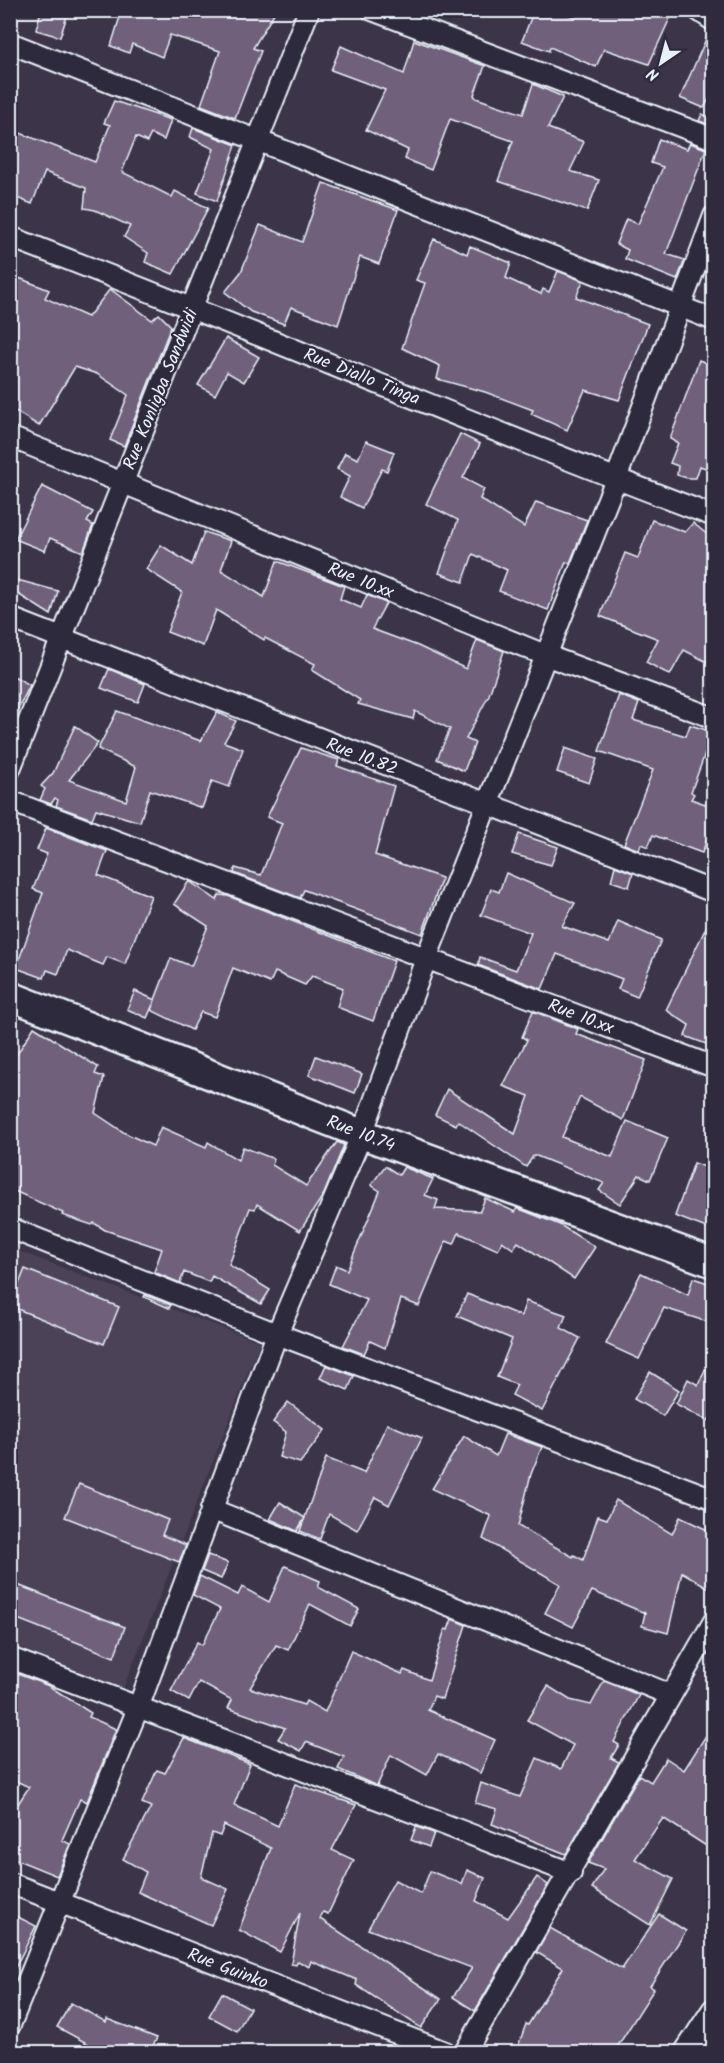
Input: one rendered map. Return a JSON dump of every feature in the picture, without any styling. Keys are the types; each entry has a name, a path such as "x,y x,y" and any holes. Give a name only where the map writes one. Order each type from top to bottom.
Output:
{"main road":[{"name":"Rue 10.74","path":"10,996 362,1134 714,1263"}],"street":[{"name":"Rue Konligba Sandwidi","path":"10,769 309,10"},
{"path":"372,10 714,139"},
{"path":"698,10 714,21"},
{"path":"10,43 714,320"},
{"path":"10,2025 138,1708 277,1334 362,1134 426,956 616,479 714,216"},
{"name":"Rue Diallo Tinga","path":"10,237 193,307 616,479 714,516"},
{"name":"Rue 10.xx","path":"10,437 545,655 714,718"},
{"name":"Rue 10.82","path":"10,618 714,892"},
{"name":"Rue 10.xx","path":"10,801 426,956 714,1067"},
{"path":"10,1228 277,1334 714,1499"},
{"path":"211,1509 671,1695"},
{"path":"465,2052 571,1873 714,1621"},
{"path":"10,1658 571,1873"},
{"name":"Rue Guinko","path":"10,1882 445,2052"},
{"path":"687,2052 714,2011"}],"shaded area":[{"path":"10,1248 260,1342 123,1689 11,1644"}],"building":[{"path":"41,10 69,10 60,37 36,30"},
{"path":"122,10 276,10 253,48 261,51 235,118 201,105 220,51 170,35 162,57 132,44 129,53 111,46"},
{"path":"534,10 557,10 574,17 577,10 653,10 671,16 649,64 604,49 596,67 550,47 549,51 522,41"},
{"path":"709,32 714,33 714,90 704,108 680,98"},
{"path":"414,40 485,66 474,95 476,98 523,114 533,84 563,97 548,128 584,142 570,171 599,180 587,211 498,181 513,141 450,119 431,170 405,159 408,150 366,130 385,90 331,70 341,46 404,74"},
{"path":"114,101 171,120 164,140 151,134 147,142 136,137 122,172 172,197 175,191 208,208 173,274 145,262 148,253 124,237 130,226 95,210 84,208 86,188 45,172 32,204 10,195 10,129 95,162 110,125 104,123"},
{"path":"702,114 714,119 714,126 699,121"},
{"path":"193,128 236,145 217,201 197,193 214,149 190,137"},
{"path":"659,139 687,149 690,143 706,149 666,254 685,260 677,280 625,259 628,250 616,244 626,219 638,224 663,167 651,163"},
{"path":"323,183 398,210 379,264 360,257 338,325 291,307 284,324 251,312 225,292 241,272 260,225 302,242"},
{"path":"434,239 467,254 470,246 511,263 506,278 541,294 543,289 549,292 558,271 583,281 576,297 648,324 619,400 585,390 567,430 531,414 533,410 485,392 437,379 440,366 402,348 425,283 416,280"},
{"path":"19,278 49,290 45,298 88,317 110,289 152,320 159,314 171,326 124,446 110,440 128,395 97,374 75,367 39,426 10,408 10,300"},
{"path":"226,338 259,357 244,382 227,372 215,395 198,385"},
{"path":"699,360 714,366 714,471 700,466 696,478 687,478 677,475 678,466 670,463 678,443 670,439"},
{"path":"460,434 480,444 463,478 484,489 480,499 524,527 536,502 587,520 570,563 566,562 548,610 499,591 507,570 473,554 463,582 439,573 458,520 426,504"},
{"path":"366,441 394,452 387,471 382,469 362,508 340,497 350,476 337,469 345,453 358,459"},
{"path":"42,486 93,512 87,522 93,525 83,552 50,538 45,551 15,539"},
{"path":"652,520 685,532 693,523 714,540 714,650 707,662 684,650 670,675 646,662 658,639 600,616 625,553 638,558"},
{"path":"204,532 231,541 221,570 264,597 277,561 344,586 340,599 361,608 367,595 386,603 372,629 418,646 466,669 477,640 504,651 489,695 466,739 475,743 464,771 437,759 450,729 415,711 413,719 358,704 360,700 312,670 315,664 265,638 264,640 216,610 203,646 167,632 182,592 146,569 161,545 192,565"},
{"path":"10,578 58,591 51,615 10,589"},
{"path":"109,669 145,684 138,702 101,688"},
{"path":"10,674 30,685 10,725"},
{"path":"619,695 639,703 633,720 686,736 690,725 713,732 691,792 694,794 691,799 714,807 714,819 702,853 653,835 648,847 641,844 639,850 624,844 653,770 599,751"},
{"path":"117,711 201,741 217,712 236,721 224,742 243,749 229,787 212,781 202,808 150,790 140,822 96,809 92,819 56,806 58,800 55,798 51,804 40,800 45,789 41,786 53,773 75,726 98,743 69,780 126,801 136,767 98,749"},
{"path":"301,748 339,760 337,766 394,786 375,855 442,878 422,934 304,890 300,898 234,873 235,868 261,875 282,823 267,817"},
{"path":"565,748 597,759 589,783 557,772"},
{"path":"46,828 107,851 98,875 151,896 125,964 107,957 103,965 67,950 58,974 47,970 44,978 16,968 43,893 33,889 47,854 37,850"},
{"path":"519,834 558,847 551,865 512,854"},
{"path":"615,866 633,873 629,887 611,881"},
{"path":"506,873 575,903 562,926 609,943 618,921 661,940 637,997 618,989 622,979 557,954 542,989 478,965 480,957 516,970 531,933 481,915 491,889 499,892"},
{"path":"189,881 217,900 219,895 228,896 394,961 373,1021 337,1007 343,988 312,976 305,985 275,972 270,983 233,968 215,1017 201,1012 192,1030 151,1010 171,958 191,966 208,926 174,904"},
{"path":"714,911 714,1047 685,1036 689,1025 666,1010"},
{"path":"135,991 155,1000 147,1018 127,1009"},
{"path":"533,1011 578,1029 576,1034 646,1060 623,1120 580,1097 562,1137 612,1157 627,1121 668,1138 650,1180 639,1175 620,1204 599,1190 604,1183 534,1155 526,1167 458,1121 456,1125 435,1115 447,1089 515,1134 529,1096 503,1086 527,1040 522,1037"},
{"path":"34,1027 98,1067 95,1074 104,1077 95,1113 125,1133 153,1146 161,1127 206,1147 208,1142 238,1160 243,1147 274,1159 272,1165 306,1186 337,1142 344,1145 324,1194 300,1231 257,1204 255,1209 250,1208 229,1265 270,1290 261,1304 212,1276 209,1282 184,1272 180,1283 154,1272 162,1249 105,1230 94,1223 92,1225 62,1215 63,1213 10,1189 10,1065"},
{"path":"316,1056 362,1074 355,1093 309,1075"},
{"path":"694,1163 714,1170 714,1231 675,1216"},
{"path":"385,1166 399,1175 404,1167 433,1179 425,1195 438,1200 435,1209 480,1211 485,1198 515,1212 517,1208 560,1225 595,1247 574,1279 518,1242 513,1249 502,1241 498,1250 459,1233 454,1244 446,1241 419,1306 401,1299 385,1348 370,1341 364,1354 343,1346 367,1300 329,1284 336,1265 347,1270 380,1191 371,1185"},
{"path":"25,1269 119,1307 104,1344 10,1306"},
{"path":"641,1273 688,1295 693,1278 714,1285 714,1324 664,1308 639,1359 606,1344"},
{"path":"467,1294 521,1316 526,1301 566,1315 561,1328 580,1338 542,1411 512,1395 517,1385 497,1377 512,1339 457,1316"},
{"path":"145,1295 171,1305 169,1308 144,1297"},
{"path":"714,1350 714,1410 708,1421 676,1404 688,1379 698,1385"},
{"path":"326,1365 354,1376 348,1390 320,1378"},
{"path":"650,1372 679,1390 663,1416 634,1399"},
{"path":"288,1402 325,1430 300,1463 279,1457 286,1432 273,1422"},
{"path":"387,1424 422,1438 389,1505 375,1497 357,1530 329,1514 320,1539 300,1531 326,1458 364,1473"},
{"path":"505,1434 542,1447 531,1474 518,1526 573,1557 574,1555 583,1560 598,1516 607,1519 616,1500 672,1534 680,1517 714,1533 714,1591 682,1572 668,1633 642,1626 645,1613 592,1591 573,1627 545,1613 560,1584 483,1539 491,1516 432,1489 464,1436 496,1456"},
{"path":"79,1484 168,1520 162,1535 186,1545 179,1562 65,1517"},
{"path":"280,1502 305,1518 297,1531 270,1519"},
{"path":"208,1555 228,1563 221,1579 202,1571"},
{"path":"285,1566 320,1581 318,1587 359,1609 350,1626 310,1604 288,1650 276,1645 250,1688 304,1705 306,1701 325,1712 351,1651 402,1674 404,1670 429,1680 445,1629 448,1630 452,1619 466,1625 442,1699 434,1696 428,1710 495,1740 480,1773 438,1754 427,1775 391,1755 377,1786 338,1769 344,1757 306,1742 301,1751 278,1739 285,1728 228,1708 232,1700 199,1682 189,1701 171,1691 197,1642 202,1645 220,1609 193,1595 200,1576 238,1595 242,1587 269,1602"},
{"path":"10,1582 125,1627 114,1657 10,1616"},
{"path":"10,1671 49,1686 91,1713 89,1717 116,1729 87,1802 80,1799 62,1840 70,1844 57,1876 10,1857 10,1816 29,1787 10,1778"},
{"path":"604,1681 639,1695 614,1742 619,1745 611,1758 619,1762 566,1854 492,1824 497,1809 475,1803 481,1783 520,1797 537,1758 561,1769 573,1745 527,1720 548,1686 570,1700 591,1705"},
{"path":"714,1723 714,1851 663,1818 635,1859 673,1879 650,1925 592,1888 604,1869 588,1863 639,1775 651,1782 666,1758 684,1770"},
{"path":"184,1738 250,1764 234,1805 278,1826 295,1784 356,1805 332,1850 354,1860 328,1914 323,1912 320,1919 441,1999 421,2028 356,1985 357,1980 311,1961 309,1967 298,1961 296,1965 291,1964 300,1913 280,1952 239,1930 271,1848 224,1825 220,1836 212,1833 201,1877 228,1889 211,1925 138,1892 146,1872 123,1859 151,1807 142,1803 157,1770 165,1773"},
{"path":"416,1827 434,1833 429,1847 411,1840"},
{"path":"467,1870 485,1878 476,1901 508,1918 537,1877 548,1885 475,2011 453,1997 472,1968 368,1929 395,1880 421,1894 430,1871 462,1884"},
{"path":"10,1913 36,1926 10,1978"},
{"path":"659,1914 686,1931 650,1986 654,1989 614,2052 516,2052 526,2024 528,2025 563,1968 536,1952 550,1928 622,1969"},
{"path":"222,1993 250,2008 237,2031 209,2016"},
{"path":"71,2003 106,2022 107,2019 157,2038 150,2052 103,2052 57,2027"}]}
